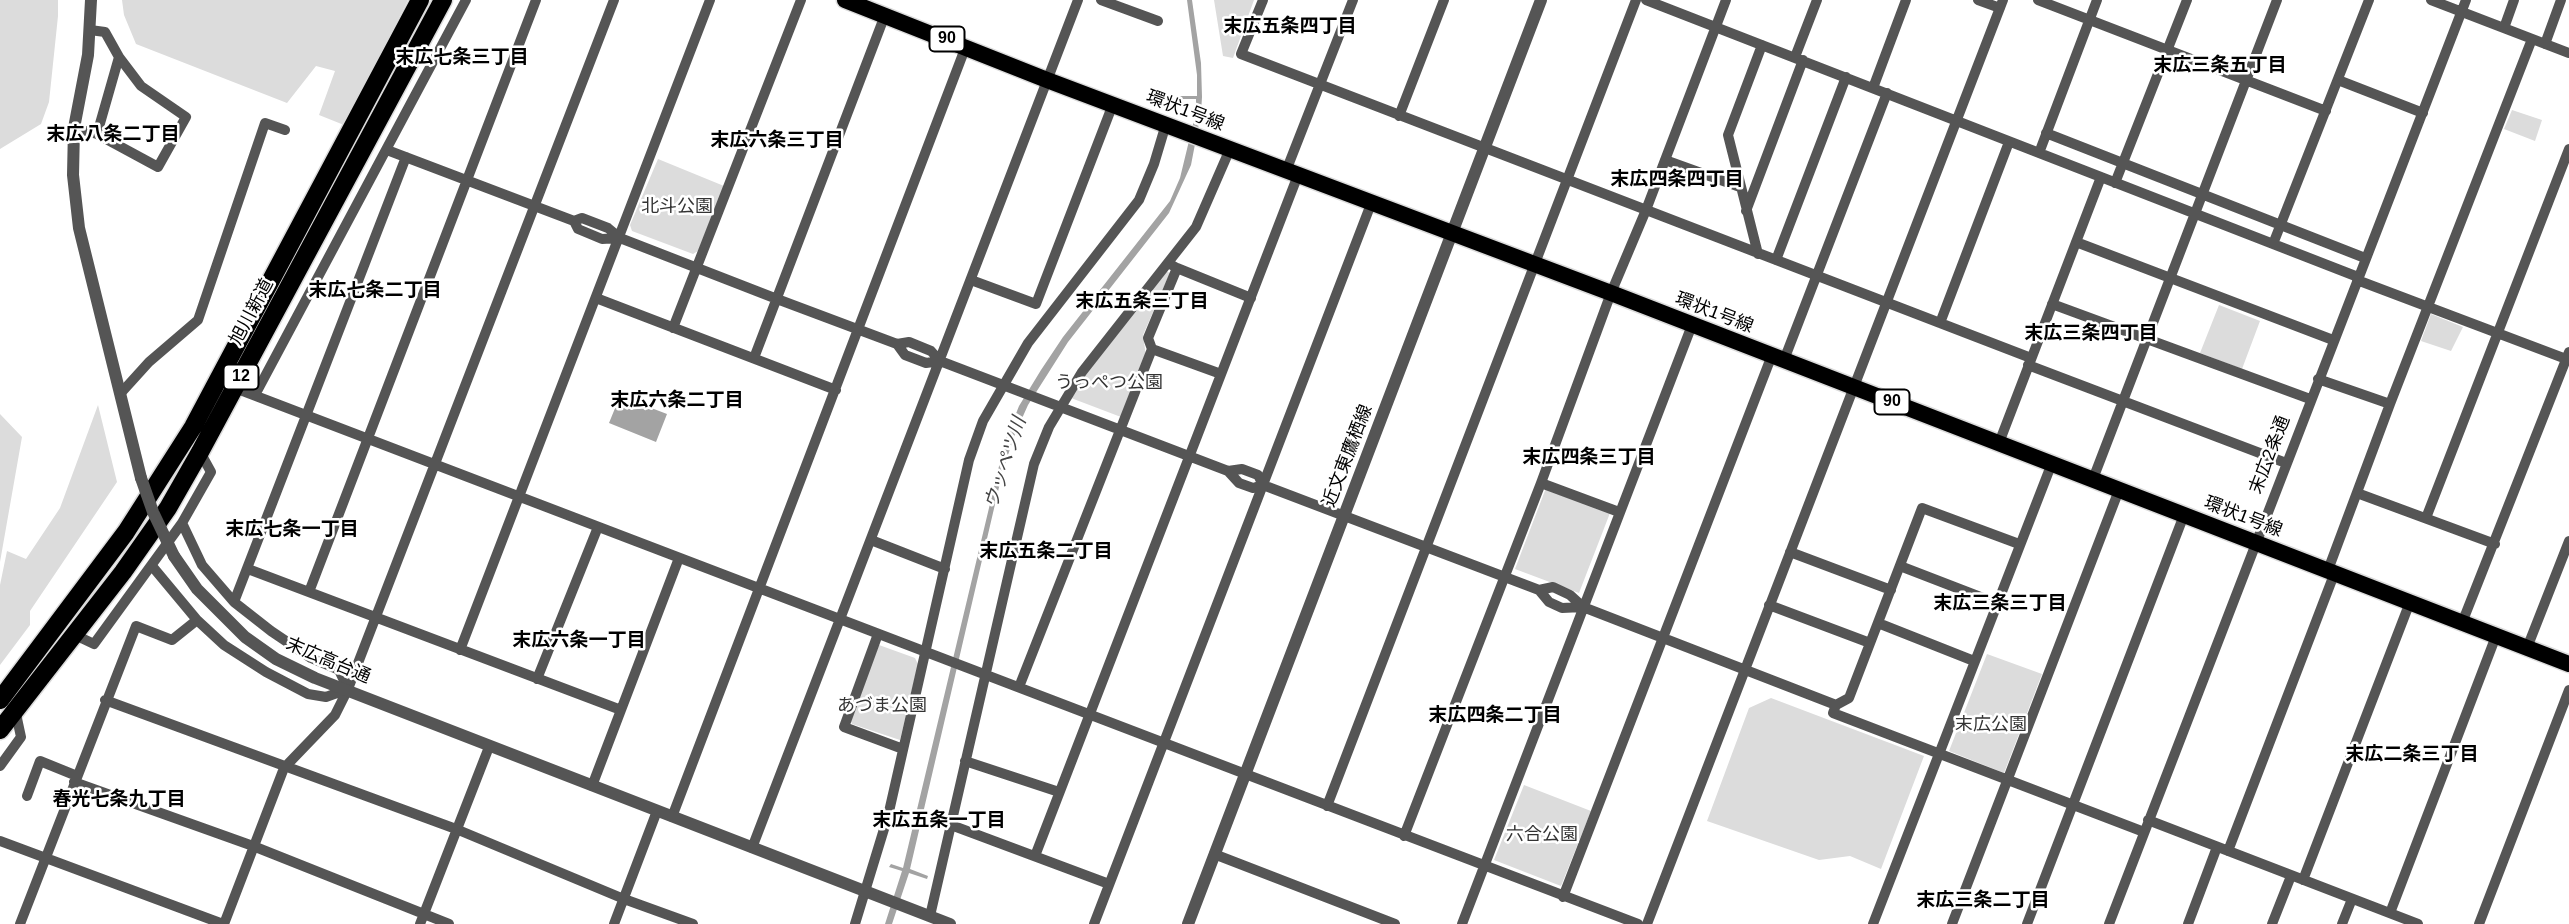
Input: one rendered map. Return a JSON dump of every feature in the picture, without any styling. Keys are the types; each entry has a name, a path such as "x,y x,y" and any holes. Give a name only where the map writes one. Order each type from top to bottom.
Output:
{"highway":[{"name":"旭川新道","path":"0,730 8,705 126,532 193,427 420,0"},
{"name":"旭川新道","path":"8,705 73,634 168,508 443,0"}],"main road":[{"name":"環状1号線","path":"845,0 2569,664"}],"street":[{"name":"末広高台通","path":"91,0 90,30 74,128 73,175 79,228 141,478 173,556 197,589 245,637 276,659 316,678 930,916"},
{"path":"255,395 466,0"},
{"path":"309,592 536,0"},
{"path":"0,841 45,860 223,924 284,768 335,715 348,689 614,0"},
{"path":"460,650 710,0"},
{"path":"674,328 801,0"},
{"path":"1101,0 1158,21"},
{"path":"1263,0 1241,54 1940,323 2123,401 2286,463"},
{"path":"1035,856 1251,298 1320,84 1353,0"},
{"path":"1399,116 1444,0"},
{"name":"近文東鷹栖線","path":"1188,924 1541,0"},
{"path":"1327,806 1636,0"},
{"path":"1646,0 2428,307 2568,357 2462,622"},
{"path":"1404,836 1726,0"},
{"path":"1746,211 1817,0"},
{"path":"1873,88 1906,0"},
{"path":"1647,924 2002,4 1978,0"},
{"path":"2038,0 2326,111"},
{"path":"2039,153 2097,0"},
{"path":"2115,183 2187,0"},
{"path":"2094,479 2277,0"},
{"path":"2273,244 2368,0"},
{"path":"2431,0 2569,53"},
{"name":"末広2条通","path":"2109,924 2466,0"},
{"path":"2504,28 2514,0"},
{"path":"2545,44 2561,0"},
{"path":"752,848 971,280 1075,1"},
{"path":"754,358 885,15"},
{"path":"74,128 97,134 158,167 186,117 141,86 119,57 105,32 90,30"},
{"path":"2188,924 2222,849 2331,571 2390,404 2532,39"},
{"path":"1758,254 1728,135 1762,45"},
{"path":"672,817 967,46"},
{"path":"97,134 119,57"},
{"path":"1776,260 1846,77"},
{"path":"2338,80 2423,113"},
{"path":"1563,897 1663,637 1778,358 1817,277 1887,93"},
{"path":"1036,304 1113,104"},
{"path":"120,394 149,362 198,320 265,123 285,130"},
{"path":"855,924 888,816 931,654 945,569 969,460 983,421 1007,386 1051,310 1139,200 1171,127"},
{"path":"2046,134 2365,258"},
{"path":"1940,323 2010,142"},
{"path":"950,924 930,916 965,761 980,673 1034,464 1057,404 1173,266 1196,227 1230,149"},
{"path":"2426,518 2569,149"},
{"path":"387,150 536,205 574,221 578,229 602,239 620,238 897,344 909,342 931,351 940,361 1228,471 1242,469 1258,475 1263,485 1539,590 1549,602 1562,608 1583,607 1836,705"},
{"path":"234,602 406,157"},
{"path":"1665,160 1740,187"},
{"path":"1999,443 2101,177"},
{"path":"1094,924 1371,204"},
{"path":"2076,242 2333,340"},
{"path":"1173,266 1251,298"},
{"path":"1019,687 1152,349 1148,338 1173,266"},
{"path":"971,280 1051,310"},
{"path":"596,298 836,390"},
{"path":"2052,304 2310,399"},
{"path":"1462,924 1692,325"},
{"path":"1152,349 1221,374"},
{"path":"2318,379 2390,404"},
{"path":"235,388 1638,924"},
{"path":"73,634 94,643 152,566 182,523 211,472 200,453"},
{"path":"1873,924 2052,463"},
{"path":"1541,483 1619,512"},
{"path":"1952,924 2119,490"},
{"path":"2357,493 2495,544"},
{"path":"2019,544 1922,508 1849,698 1836,705 1833,713 2144,832"},
{"path":"2027,924 2184,515"},
{"path":"182,523 202,565 234,602 311,658 339,670 348,689"},
{"path":"537,679 598,527"},
{"path":"871,540 945,569"},
{"path":"2527,648 2563,572 2569,541"},
{"path":"1790,552 1891,590"},
{"path":"593,786 679,558"},
{"path":"152,566 197,620 224,645 308,694 327,696 348,689"},
{"path":"1900,566 1996,603"},
{"path":"248,569 621,710"},
{"path":"2303,880 2410,602"},
{"path":"1769,605 1870,643"},
{"path":"20,924 136,625 172,640 197,620"},
{"path":"1878,623 1975,661"},
{"path":"878,634 844,727 904,750"},
{"path":"2390,913 2496,636"},
{"path":"2479,924 2569,690"},
{"path":"105,700 456,830 624,899 693,924"},
{"path":"0,766 21,737 8,705"},
{"path":"422,919 489,747"},
{"path":"27,796 40,761 75,779 253,846 422,919 449,924"},
{"path":"965,761 1059,792"},
{"path":"614,924 657,811"},
{"path":"2148,820 2415,924"},
{"path":"951,825 1109,884"},
{"path":"1214,854 1395,924"},
{"path":"2272,924 2291,876"},
{"path":"2343,924 2352,899"}],"green space":[{"path":"0,0 58,0 58,16 49,102 41,124 0,149"},
{"path":"122,0 408,0 344,125 319,115 335,71 316,66 287,103 136,44 124,15"},
{"path":"1214,0 1254,0 1233,58 1223,56"},
{"path":"2512,110 2542,120 2535,141 2504,129"},
{"name":"北斗公園","path":"658,159 724,186 698,251 693,254 632,231 630,225"},
{"name":"うっぺつ公園","path":"1166,271 1170,273 1143,335 1146,356 1121,417 1071,398 1088,371"},
{"path":"2219,305 2260,321 2242,369 2200,353"},
{"path":"2431,314 2463,327 2451,351 2421,341"},
{"path":"98,405 117,482 30,611 30,625 0,665 0,585 7,551 26,559 60,508"},
{"path":"0,414 22,437 0,562"},
{"path":"1546,488 1610,513 1579,593 1515,569"},
{"name":"あづま公園","path":"879,645 915,658 918,664 900,740 852,724 850,719"},
{"name":"末広公園","path":"1987,654 2042,674 2004,773 1949,751"},
{"path":"1771,698 1924,756 1881,869 1850,856 1819,860 1707,821 1749,708"},
{"name":"六合公園","path":"1524,785 1591,811 1561,886 1494,860"}],"shaded area":[{"path":"1187,0 1192,0 1201,63 1202,97 1191,165 1169,213 1068,342 1028,405 1015,434 1003,470 910,869 928,876 927,879 909,873 892,924 885,924 902,871 889,867 891,864 903,868 1005,441 1019,406 1041,370 1063,337 1170,201 1180,178 1196,112 1196,99 1180,99 1180,96 1197,96 1197,75"},
{"path":"620,396 667,414 656,442 609,423"}],"district":[{"name":"末広五条四丁目","path":"1290,27"},
{"name":"末広七条三丁目","path":"462,58"},
{"name":"末広三条五丁目","path":"2220,66"},
{"name":"末広八条二丁目","path":"113,135"},
{"name":"末広六条三丁目","path":"777,141"},
{"name":"末広四条四丁目","path":"1677,180"},
{"name":"末広七条二丁目","path":"375,291"},
{"name":"末広五条三丁目","path":"1142,302"},
{"name":"末広三条四丁目","path":"2091,334"},
{"name":"末広六条二丁目","path":"677,401"},
{"name":"末広四条三丁目","path":"1589,458"},
{"name":"末広七条一丁目","path":"292,530"},
{"name":"末広五条二丁目","path":"1046,552"},
{"name":"末広三条三丁目","path":"2000,604"},
{"name":"末広六条一丁目","path":"579,641"},
{"name":"末広四条二丁目","path":"1495,716"},
{"name":"末広二条三丁目","path":"2412,755"},
{"name":"春光七条九丁目","path":"119,800"},
{"name":"末広五条一丁目","path":"939,821"},
{"name":"末広三条二丁目","path":"1983,901"}],"water label":[{"name":"ウッペツ川","path":"1006,463"}]}
